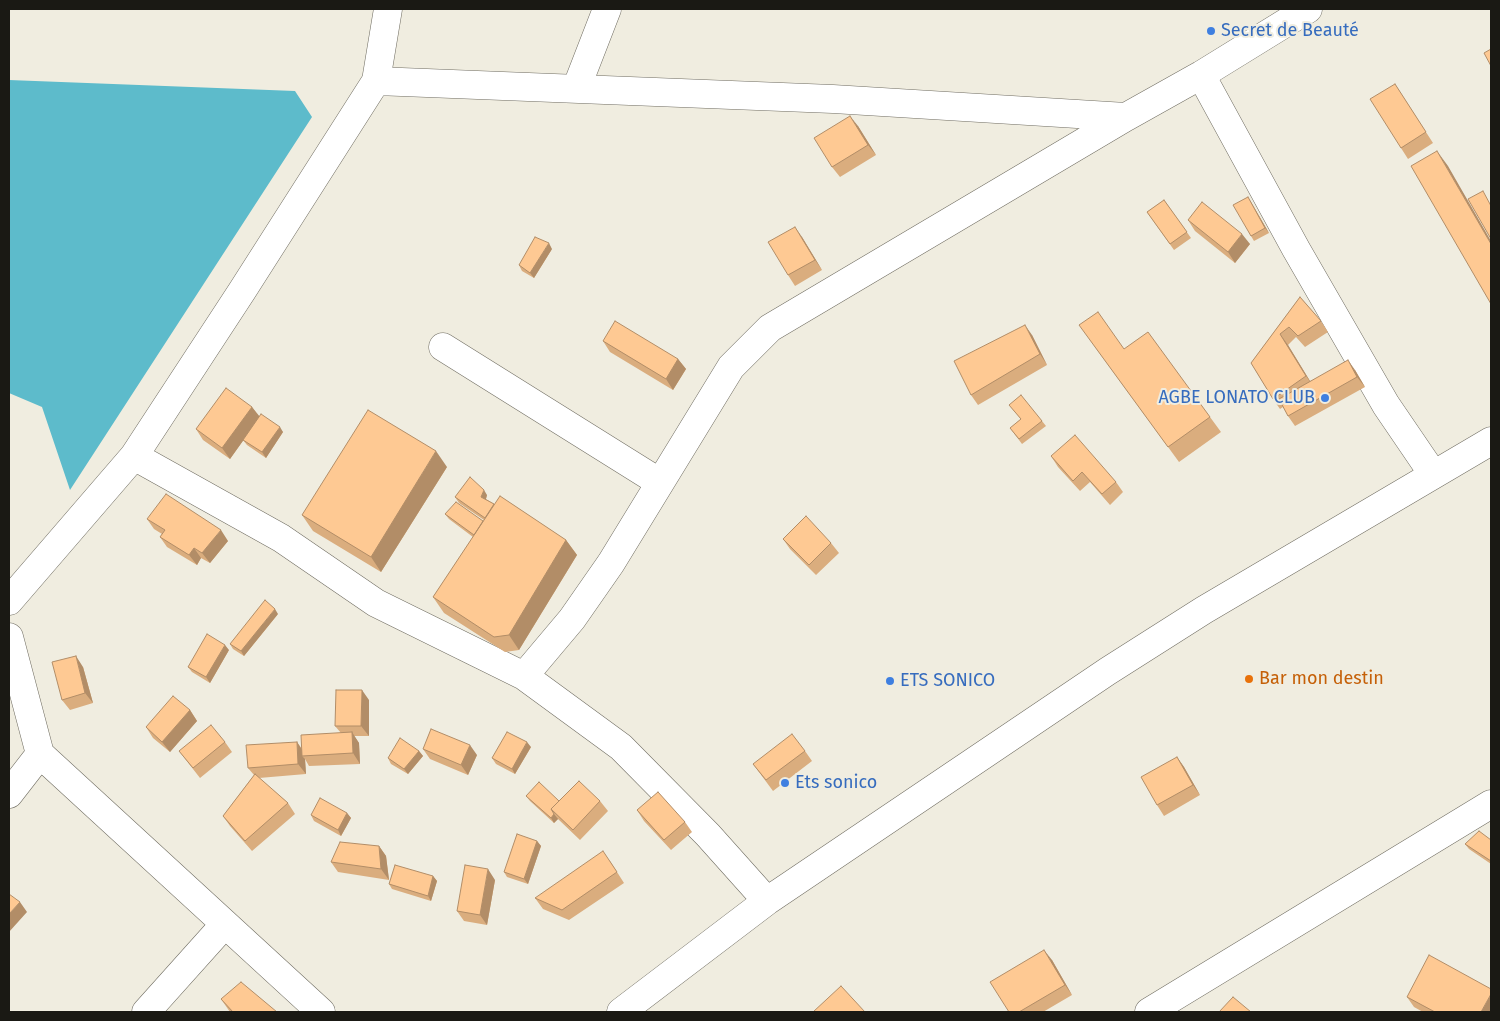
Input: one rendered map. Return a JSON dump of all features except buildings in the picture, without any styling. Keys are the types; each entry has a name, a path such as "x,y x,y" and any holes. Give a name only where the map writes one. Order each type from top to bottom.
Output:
{"street":[{"path":"9,601 134,456 376,81 388,9"},
{"path":"576,89 607,9"},
{"path":"524,676 572,619 611,563 730,367 770,328 1126,117 1201,75 1308,9"},
{"path":"1201,75 1296,249 1377,388 1433,474"},
{"path":"376,81 833,100 1126,117"},
{"path":"443,348 659,482"},
{"path":"621,1012 767,901 1124,661 1204,610 1491,441"},
{"path":"134,456 281,538 376,603 524,676 621,748 708,835 767,901"},
{"path":"9,637 40,754 224,925 321,1012"},
{"path":"9,794 40,754"},
{"path":"1149,1012 1491,804"},
{"path":"146,1012 224,925"}],"water":[{"path":"9,80 295,91 312,117 70,490 42,407 9,393"}],"place":[{"name":"Secret de Beauté","path":"1211,31"},
{"name":"AGBE LONATO CLUB","path":"1325,398"},
{"name":"Bar mon destin","path":"1249,679"},
{"name":"ETS SONICO","path":"890,681"},
{"name":"Ets sonico","path":"785,783"}]}
